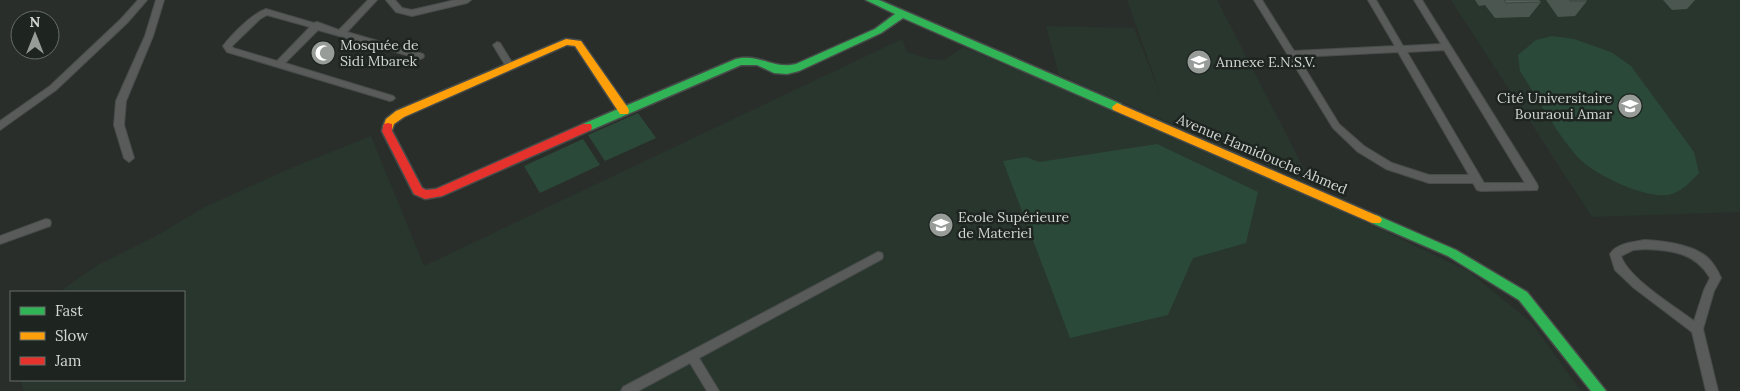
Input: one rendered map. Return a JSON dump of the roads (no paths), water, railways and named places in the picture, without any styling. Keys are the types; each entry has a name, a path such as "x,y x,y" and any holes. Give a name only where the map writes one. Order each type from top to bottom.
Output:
{"street":[{"path":"0,126 53,88 143,0"},
{"path":"129,158 119,125 121,101 149,36 160,0"},
{"path":"340,34 373,0"},
{"path":"390,0 399,10 412,13 467,0"},
{"name":"Avenue Hamidouche Ahmed","path":"871,0 1452,253 1523,296 1599,391"},
{"path":"1258,0 1336,126 1361,149 1389,166 1429,179 1478,179"},
{"path":"1372,0 1481,187 1533,187 1418,0"},
{"path":"390,98 280,63 230,50 227,46 257,17 266,12 317,25 340,34 420,56"},
{"path":"624,111 578,43 566,42 400,114 390,122 387,130 418,191 425,195 438,193 740,61 758,62 774,69 787,70 799,68 878,30 902,14"},
{"path":"280,63 317,25"},
{"path":"497,45 510,66"},
{"path":"1291,54 1446,47"},
{"path":"0,240 46,223"},
{"path":"1697,329 1638,285 1619,266 1615,254 1620,248 1641,245 1676,247 1703,260 1716,278 1709,290 1697,329 1712,391"},
{"path":"627,391 878,256"},
{"path":"692,356 713,391"}],"place":[{"name":"Mosquée de Sidi Mbarek","path":"323,53"},
{"name":"Annexe E.N.S.V.","path":"1199,62"},
{"name":"Cité Universitaire Bouraoui Amar","path":"1630,106"},
{"name":"Ecole Supérieure de Materiel","path":"941,225"}]}
